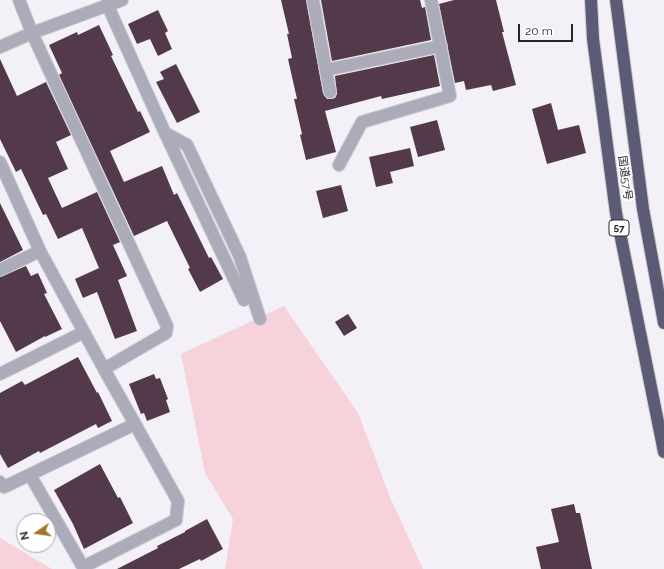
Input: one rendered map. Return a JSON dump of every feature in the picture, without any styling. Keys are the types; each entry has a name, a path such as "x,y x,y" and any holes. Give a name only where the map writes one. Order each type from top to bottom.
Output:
{"highway":[{"name":"国道57号","path":"591,0 593,39 616,213 664,452"},
{"name":"国道57号","path":"616,0 643,209 664,323"}],"street":[{"path":"18,0 167,326 166,333 104,369"},
{"path":"0,47 107,4 122,0"},
{"path":"313,0 330,92"},
{"path":"340,165 362,122 450,96 431,0"},
{"path":"107,4 244,300"},
{"path":"326,70 441,46"},
{"path":"166,133 187,145 240,257 260,319"},
{"path":"0,162 40,251 178,501 176,520 83,567 30,474"},
{"path":"0,270 40,251"},
{"path":"0,374 84,332"},
{"path":"0,482 4,487 135,424"}],"shaded area":[{"path":"284,306 358,413 390,497 423,569 225,569 233,519 205,473 181,354"},
{"path":"0,538 16,548 16,553 25,553 52,569 0,569"}],"building":[{"path":"281,0 306,0 323,93 327,99 335,98 337,94 335,76 434,55 440,86 382,99 381,96 325,111 336,152 306,160 294,99 297,99 288,59 292,58 287,34 289,34"},
{"path":"321,0 420,0 422,8 425,7 431,40 332,61"},
{"path":"454,0 496,0 504,32 502,32 516,85 493,91 491,85 466,90 464,81 455,83 439,4"},
{"path":"158,10 168,31 165,33 172,49 158,56 150,39 137,44 128,24"},
{"path":"99,25 113,55 111,56 138,112 140,111 150,132 110,151 124,182 162,166 174,195 177,193 209,258 211,257 223,279 200,292 167,221 134,236 59,75 62,73 49,45 77,32 78,35"},
{"path":"0,59 17,96 46,82 71,135 56,142 68,169 48,178 62,208 97,192 120,242 113,245 127,276 118,280 137,331 115,339 97,292 83,298 75,279 99,268 82,228 58,239 46,214 43,215 21,169 16,172 0,139"},
{"path":"176,64 200,112 177,123 156,82 164,79 160,72"},
{"path":"551,103 558,130 579,125 586,153 547,164 532,109"},
{"path":"437,120 445,150 418,157 410,127"},
{"path":"410,148 414,166 390,172 393,183 376,187 369,157"},
{"path":"341,185 348,211 323,218 316,191"},
{"path":"0,203 23,250 0,262"},
{"path":"26,266 31,276 38,273 47,293 44,294 62,329 45,336 16,352 0,321 0,277"},
{"path":"348,314 357,328 344,336 335,322"},
{"path":"78,357 97,393 98,392 112,421 98,428 96,424 40,453 39,451 8,468 0,454 0,393 22,381 25,385"},
{"path":"154,374 156,379 160,378 168,399 166,400 170,412 147,421 144,413 141,414 129,384"},
{"path":"100,464 118,498 120,497 133,523 84,549 73,524 54,490"},
{"path":"574,504 576,513 580,513 592,569 541,569 536,547 559,542 551,509"},
{"path":"207,519 223,549 201,561 200,559 179,569 117,569 158,548 157,546"}]}
